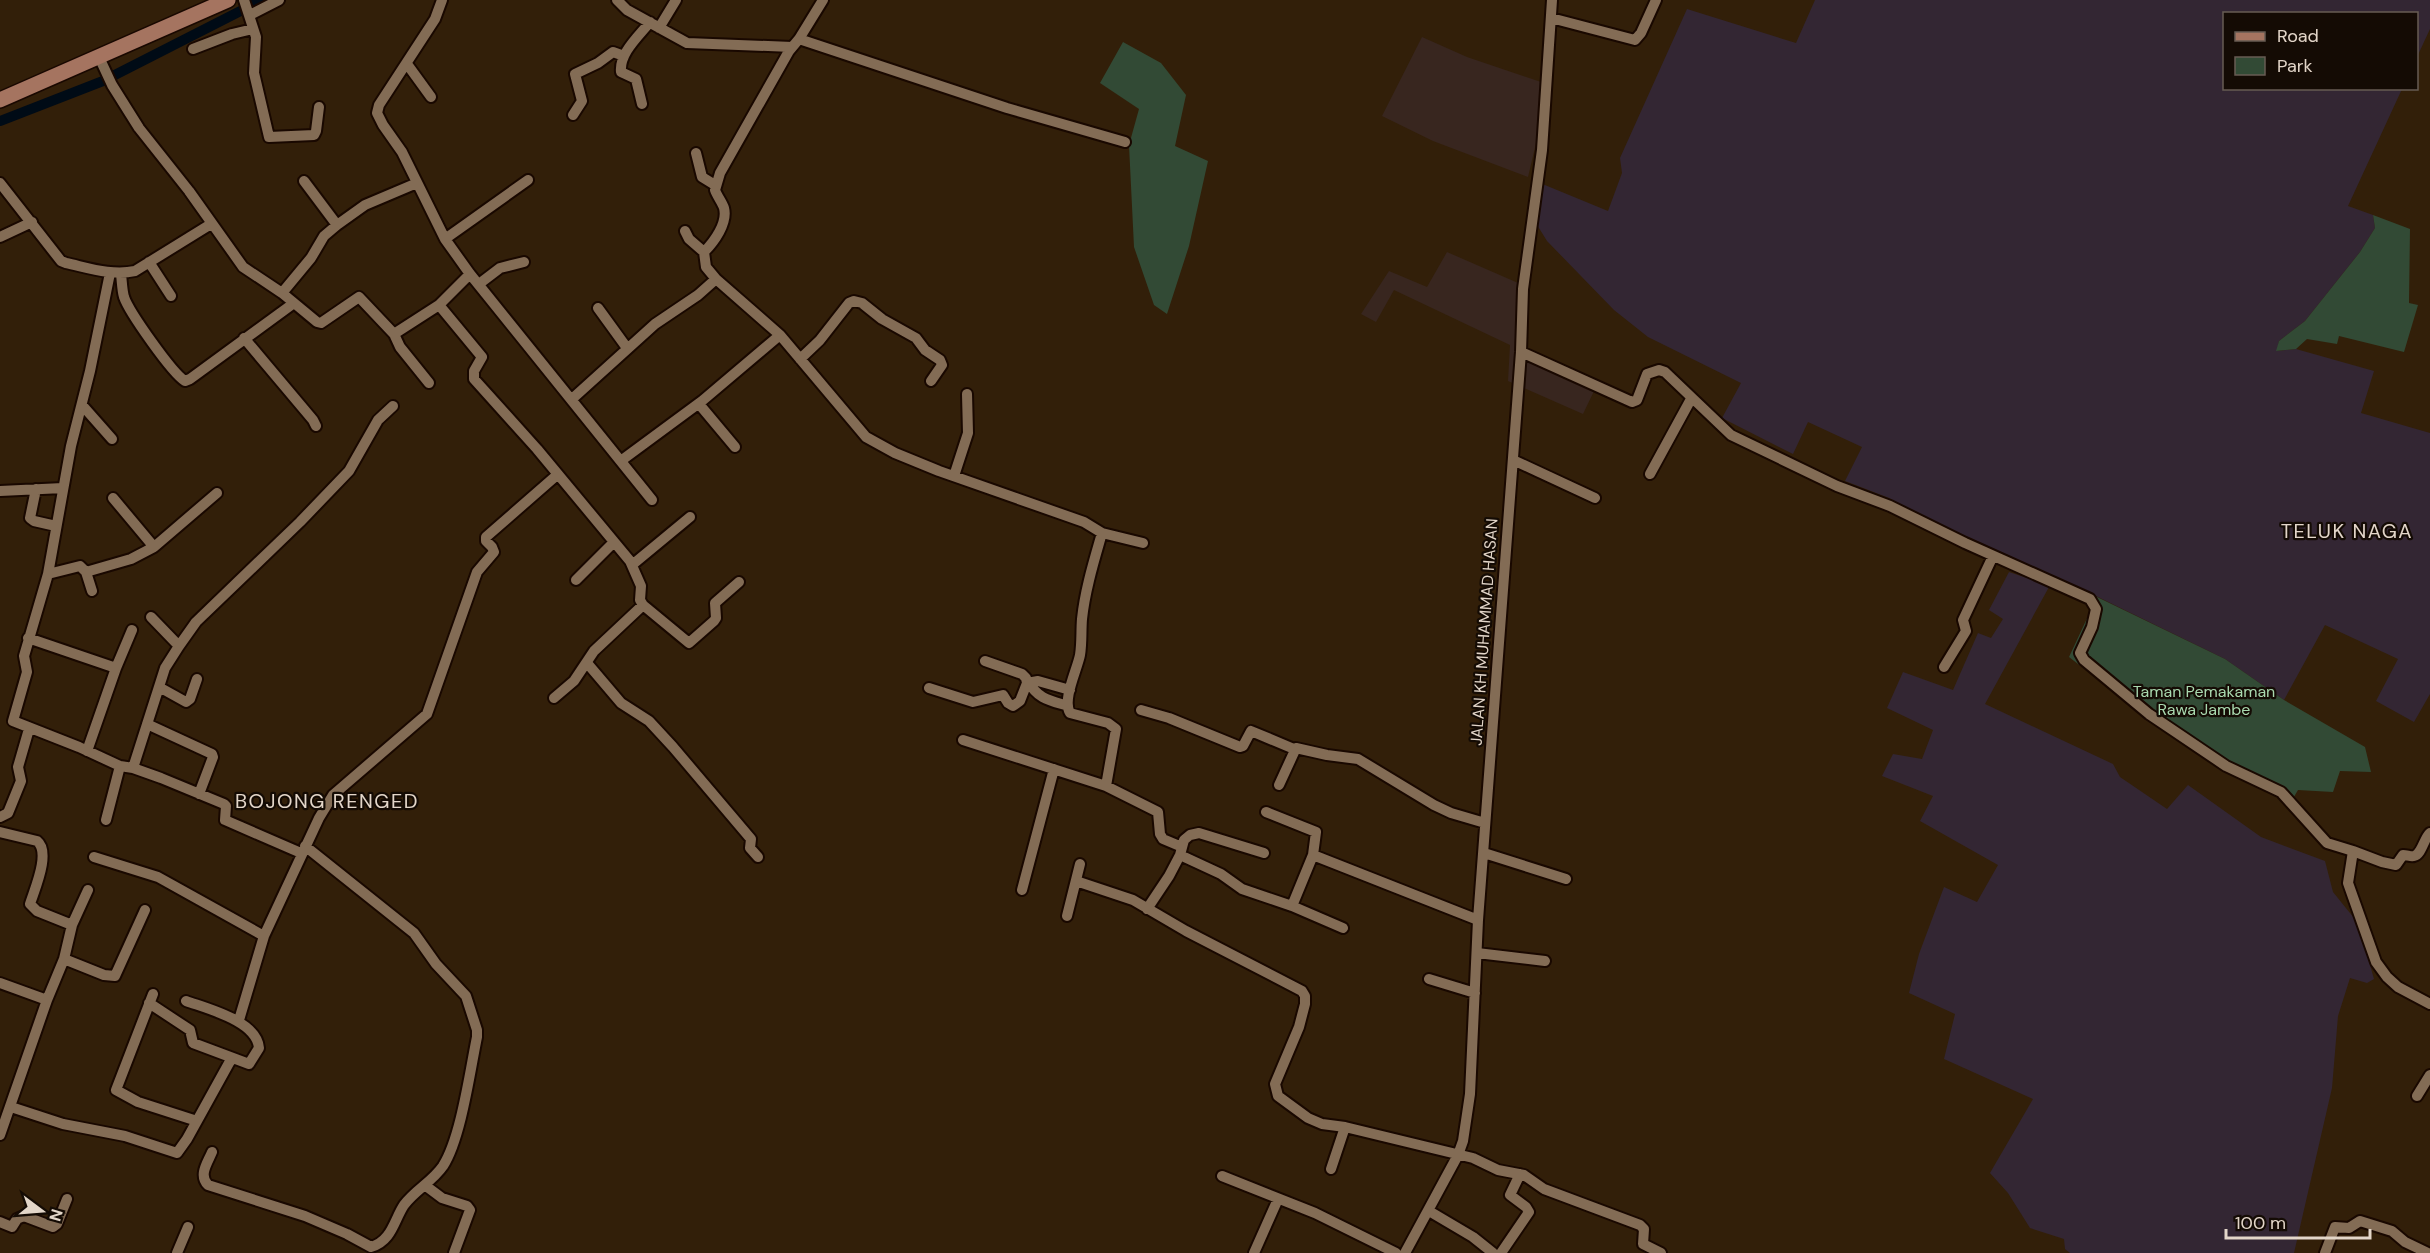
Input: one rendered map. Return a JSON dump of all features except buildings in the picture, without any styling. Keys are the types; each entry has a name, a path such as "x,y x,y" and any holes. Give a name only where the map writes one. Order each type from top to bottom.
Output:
{"main road":[{"path":"0,100 100,59 228,0"}],"street":[{"path":"244,0 256,37 254,73 269,137 314,135 319,107"},
{"path":"250,14 279,0"},
{"path":"442,0 435,19 376,112 402,152 445,239 470,274 652,500"},
{"path":"617,0 627,10 687,42 795,43 1125,142"},
{"path":"642,104 637,80 621,72 624,56 676,0"},
{"path":"715,185 730,153 823,0"},
{"name":"JALAN KH MUHAMMAD HASAN","path":"1405,1253 1458,1155 1463,1141 1470,1094 1478,920 1521,352 1523,289 1542,150 1552,0"},
{"path":"1551,18 1635,40 1641,33 1656,0"},
{"path":"193,49 232,34 254,29"},
{"path":"573,115 582,101 575,74 598,63 613,52 624,56"},
{"path":"100,59 112,85 139,128 243,267 282,293 313,321 321,324 359,297 394,334 400,347 429,384"},
{"path":"407,64 431,96"},
{"path":"696,153 702,177 715,185 725,216 712,244 704,252"},
{"path":"445,239 528,180"},
{"path":"304,181 337,225"},
{"path":"0,183 66,263 115,273 135,271 211,224"},
{"path":"282,293 311,258 324,236 337,225 365,205 417,183"},
{"path":"0,237 32,222"},
{"path":"685,231 689,239 704,252 706,267 716,279 780,336 867,436 895,453 954,476 1084,522 1102,533 1143,543"},
{"path":"149,262 171,296"},
{"path":"479,284 500,268 524,262"},
{"path":"115,273 126,302 156,349 178,377 185,381 294,303"},
{"path":"115,273 63,488 48,573 28,638 24,656 27,672 13,721 120,766 133,768 226,805 225,820 303,850 414,933 436,964 468,1001 477,1030 464,1101 451,1152 426,1186 406,1203 393,1229 385,1238 371,1247 305,1216 208,1185 203,1181 202,1174 212,1152"},
{"path":"394,334 439,305 470,274"},
{"path":"572,399 655,324 698,295 716,279"},
{"path":"800,358 820,340 849,303 854,301 862,303 882,319 916,338 925,350 940,360 941,369 932,381"},
{"path":"439,305 482,357 474,371 474,379 537,449 632,565 641,586 640,600 643,606 689,643 714,621 716,618 715,603 739,582"},
{"path":"597,308 627,348"},
{"path":"622,460 699,404 780,336"},
{"path":"243,338 314,420 316,426"},
{"path":"1521,352 1632,402 1637,400 1647,374 1659,370 1665,372 1731,435 1837,486 1890,506 1993,556 2090,599 2096,609 2095,618 2080,653 2098,674 2149,714 2226,766 2281,792 2326,843 2396,865 2403,855 2418,854 2430,833"},
{"path":"954,476 968,433 967,394"},
{"path":"1650,474 1691,399"},
{"path":"699,404 735,447"},
{"path":"82,405 112,439"},
{"path":"133,768 165,668 196,622 300,522 349,471 378,420 393,406"},
{"path":"1513,460 1595,498"},
{"path":"239,1020 264,936 319,818 333,795 427,714 477,572 494,552 486,541 486,537 557,475"},
{"path":"0,491 63,488"},
{"path":"36,489 30,518 56,526"},
{"path":"86,572 131,559 154,548 218,493"},
{"path":"113,498 154,548"},
{"path":"632,565 690,517"},
{"path":"1102,533 1082,618 1080,655 1068,706 1070,713 1108,723 1116,729 1106,786"},
{"path":"576,580 614,542"},
{"path":"1944,667 1966,631 1963,620 1993,556"},
{"path":"48,573 80,566 86,572 92,591"},
{"path":"554,698 574,681 594,651 643,606"},
{"path":"151,617 179,646"},
{"path":"87,751 132,630"},
{"path":"28,638 116,668"},
{"path":"985,661 1022,674 1038,696 1068,706"},
{"path":"587,663 621,703 649,721 673,747 751,839 750,848 758,857"},
{"path":"159,687 186,702 190,699 197,679"},
{"path":"1028,682 1038,681 1070,690"},
{"path":"929,688 973,702 1003,694 1008,703 1013,706 1020,701 1028,682"},
{"path":"1142,710 1169,718 1240,747 1243,746 1251,731 1294,749 1356,757 1434,805 1451,813 1485,823"},
{"path":"147,724 212,754 213,757 199,794"},
{"path":"0,818 8,813 21,781 18,767 29,729"},
{"path":"963,740 1106,786 1158,812 1160,834 1163,839 1242,889 1292,906 1343,928"},
{"path":"1279,785 1294,749"},
{"path":"106,820 120,766"},
{"path":"1022,890 1054,769"},
{"path":"1266,812 1316,832 1313,855 1292,906"},
{"path":"0,832 41,844 44,855 30,904 37,911 72,925"},
{"path":"1147,909 1190,835 1199,833 1264,853"},
{"path":"2353,850 2348,883 2376,962 2398,987 2430,1004"},
{"path":"1484,853 1566,879"},
{"path":"1313,855 1478,920"},
{"path":"94,857 158,877 264,936"},
{"path":"1067,916 1080,864"},
{"path":"1076,881 1133,900 1302,991 1305,1004 1299,1027 1275,1084 1276,1091 1283,1100 1317,1123 1346,1127 1473,1158 1498,1170 1520,1174 1535,1180 1544,1189 1640,1225 1644,1229 1643,1244 1661,1253"},
{"path":"0,1135 47,1000 64,959 72,925 88,890"},
{"path":"64,959 104,975 115,976 144,910"},
{"path":"1478,953 1545,961"},
{"path":"1429,979 1475,993"},
{"path":"0,982 47,1000"},
{"path":"186,1001 239,1020 256,1039 259,1048 249,1064 193,1043 190,1030 151,998 116,1090 138,1102 197,1121"},
{"path":"10,1107 63,1124 125,1136 177,1153 233,1058"},
{"path":"2417,1096 2429,1078"},
{"path":"1331,1169 1346,1127"},
{"path":"1501,1253 1529,1212 1510,1195 1520,1174"},
{"path":"1222,1176 1316,1213 1396,1253"},
{"path":"426,1186 442,1198 467,1206 470,1210 454,1253"},
{"path":"0,1222 12,1227 17,1219 24,1216 53,1227 57,1224 67,1199"},
{"path":"1254,1253 1278,1199"},
{"path":"1428,1211 1480,1242 1493,1253"},
{"path":"2325,1253 2335,1227 2349,1228 2360,1221 2392,1231 2405,1242 2428,1253"},
{"path":"177,1253 188,1227"},
{"path":"1472,1253 1480,1242"}],"shaded area":[{"path":"1815,0 2430,0 2430,29 2418,55 2418,12 2223,12 2223,90 2402,90 2348,206 2373,215 2375,228 2360,252 2305,321 2279,341 2277,351 2296,349 2374,371 2361,413 2430,433 2430,694 2414,722 2376,701 2398,659 2325,625 2284,700 2225,659 2055,576 1985,704 2113,764 2120,777 2167,809 2188,785 2261,837 2325,861 2333,892 2358,923 2374,979 2367,983 2350,978 2338,1016 2332,1088 2294,1253 2070,1253 2065,1249 2064,1239 2030,1228 2008,1193 1990,1173 2033,1099 1944,1059 1955,1014 1909,993 1919,954 1944,887 1977,902 1998,865 1920,821 1933,796 1882,776 1893,754 1922,759 1933,730 1887,708 1903,672 1953,690 1978,633 1991,638 2003,619 1989,610 2009,572 2027,578 2032,566 1915,513 1889,498 1845,481 1862,447 1808,422 1793,454 1722,418 1741,383 1648,337 1614,310 1547,241 1534,220 1540,183 1608,211 1622,173 1620,158 1687,9 1796,43"},
{"path":"1422,37 1467,57 1544,83 1542,118 1528,177 1433,141 1382,116"},
{"path":"1447,252 1525,286 1519,346 1595,389 1583,414 1508,381 1510,345 1394,290 1376,322 1361,314 1389,271 1427,287"}],"green space":[{"path":"1123,42 1161,63 1186,95 1175,146 1208,161 1189,246 1167,314 1154,305 1134,247 1129,145 1139,109 1100,83"},
{"path":"2373,215 2410,229 2409,303 2418,305 2404,352 2339,336 2337,344 2307,339 2296,349 2276,351 2279,341 2305,321 2360,252 2375,228"},
{"name":"Taman Pemakaman Rawa Jambe","path":"2097,597 2225,659 2284,700 2365,747 2371,772 2340,771 2333,792 2298,790 2288,807 2277,794 2141,713 2069,657"}],"waterway":[{"path":"0,121 103,81 262,0"}],"district":[{"name":"TELUK NAGA","path":"2347,531"},
{"name":"BOJONG RENGED","path":"327,801"}]}
